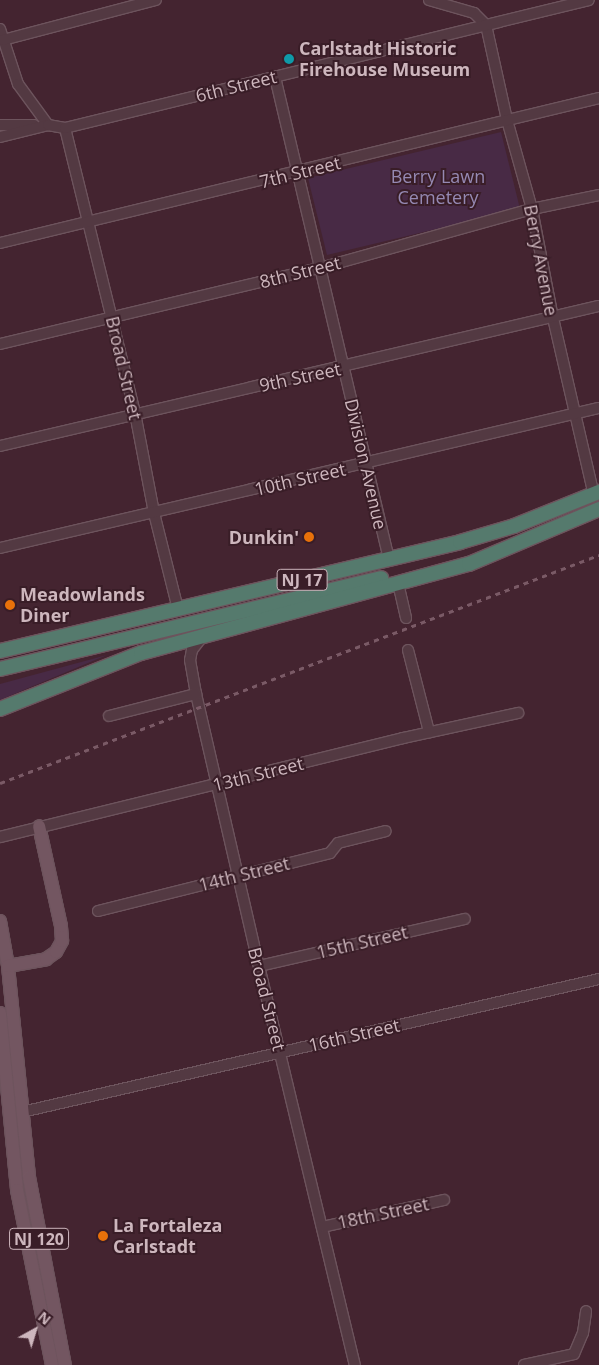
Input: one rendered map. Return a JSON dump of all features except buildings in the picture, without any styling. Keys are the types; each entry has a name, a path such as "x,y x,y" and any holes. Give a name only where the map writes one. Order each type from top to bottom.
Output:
{"highway":[{"name":"NJ 17","path":"0,651 460,542 514,526 597,493"},
{"name":"NJ 17","path":"0,669 492,550 536,536 599,509"},
{"path":"0,709 126,658 469,564 536,536"},
{"path":"0,642 27,636 74,635"}],"main road":[{"path":"8,966 46,958 56,952 62,941 61,926 39,826"},
{"name":"NJ 120","path":"0,921 8,966 33,1208 65,1365"},
{"name":"NJ 120","path":"0,1013 17,1190 52,1365"}],"street":[{"path":"2,40 156,0"},
{"path":"428,0 474,13 486,25"},
{"name":"6th Street","path":"0,137 48,125 65,128 589,0"},
{"name":"Berry Avenue","path":"486,25 508,120 532,209 553,318 597,493"},
{"path":"0,29 2,40 18,84 48,125"},
{"name":"Division Avenue","path":"275,77 389,560"},
{"name":"7th Street","path":"0,243 87,224 599,98"},
{"path":"0,125 48,125"},
{"name":"Broad Street","path":"65,128 87,224 112,316 135,413 154,513 178,609"},
{"name":"8th Street","path":"0,344 320,268 532,209 599,195"},
{"name":"9th Street","path":"0,446 599,306"},
{"name":"10th Street","path":"0,548 599,408"},
{"path":"398,583 406,618"},
{"name":"Broad Street","path":"203,636 192,650 190,660 196,694 258,966 355,1365"},
{"path":"408,650 428,732"},
{"path":"109,716 196,694"},
{"name":"13th Street","path":"0,836 428,732 518,713"},
{"name":"14th Street","path":"98,911 330,853 338,843 386,831"},
{"name":"15th Street","path":"258,966 465,919"},
{"name":"16th Street","path":"22,1112 599,979"},
{"name":"18th Street","path":"322,1226 444,1200"},
{"path":"524,1365 574,1354 584,1333 586,1311"}],"green space":[{"name":"Berry Lawn Cemetery","path":"501,132 520,209 327,255 308,178"},
{"path":"107,655 0,700 0,684"}],"railway":[{"path":"0,783 599,555"}],"place":[{"name":"Carlstadt Historic Firehouse Museum","path":"289,59"},
{"name":"Dunkin'","path":"309,537"},
{"name":"Meadowlands Diner","path":"10,605"},
{"name":"La Fortaleza Carlstadt","path":"103,1236"}]}
